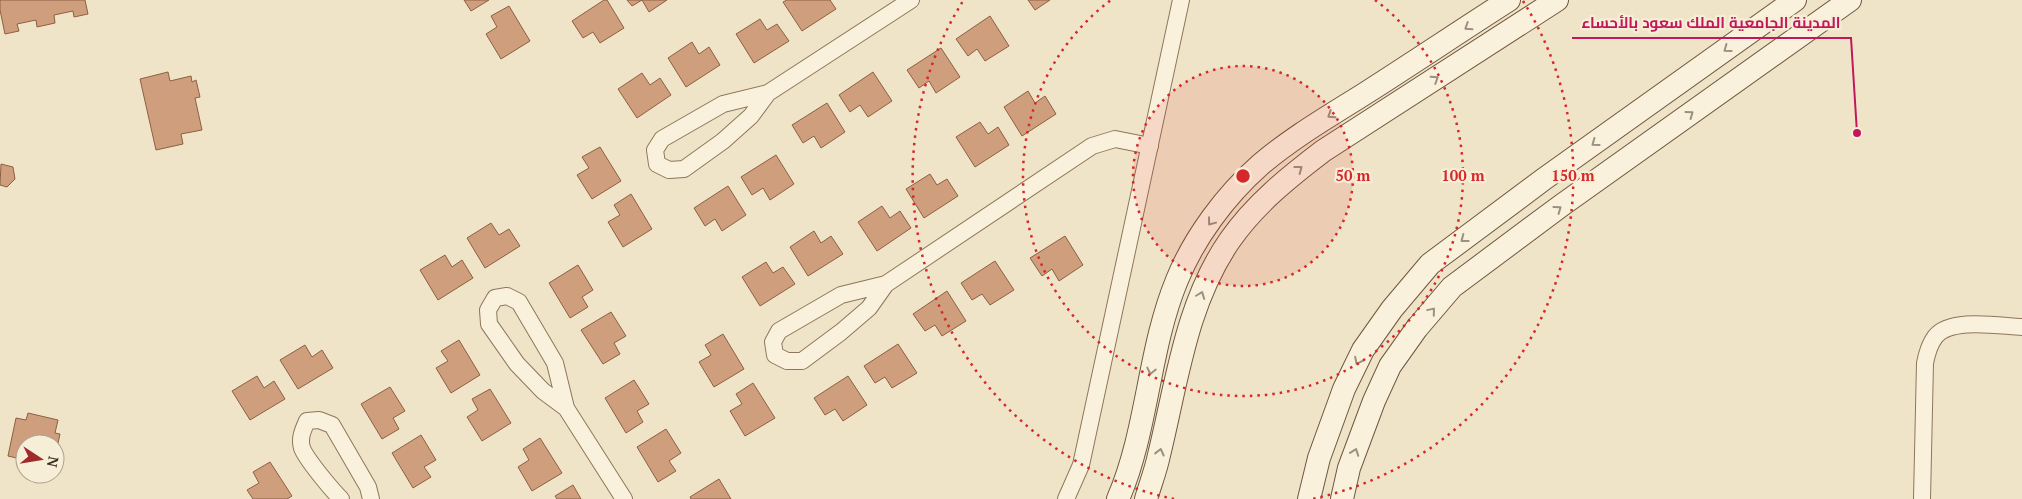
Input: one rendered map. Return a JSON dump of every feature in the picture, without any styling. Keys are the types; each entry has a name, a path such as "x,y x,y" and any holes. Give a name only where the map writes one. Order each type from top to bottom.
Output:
{"main road":[{"path":"1118,499 1136,440 1160,332 1176,281 1200,236 1234,191 1261,165 1308,130 1509,0"},
{"path":"1146,499 1159,457 1183,347 1200,295 1212,269 1230,239 1262,201 1287,178 1323,151 1557,0"},
{"path":"1309,499 1319,458 1344,388 1363,350 1392,309 1430,264 1544,179 1795,0"},
{"path":"1342,499 1349,468 1374,401 1390,366 1417,328 1452,287 1562,205 1850,0"}],"street":[{"path":"768,93 751,116 723,141 684,169 669,170 657,164 655,150 662,139 723,104 768,93 911,0"},
{"path":"1066,499 1081,465 1181,0"},
{"path":"886,284 869,308 802,361 787,361 775,355 773,342 779,331 841,295 886,284 1092,146 1115,139 1150,146"},
{"path":"566,408 543,391 517,364 489,324 488,310 495,298 507,296 519,302 555,363 566,408 624,499"},
{"path":"1922,499 1925,363 1928,348 1936,336 1947,329 1961,325 2022,327"},
{"path":"341,499 302,448 301,433 307,421 320,420 332,425 368,487 371,499"}],"building":[{"path":"0,0 85,0 88,14 74,17 73,11 54,15 55,23 37,27 36,20 17,24 19,31 5,34"},
{"path":"464,0 489,0 471,11"},
{"path":"604,0 607,0 624,28 600,43 593,32 583,38 572,21"},
{"path":"627,0 642,0 632,6"},
{"path":"642,0 667,0 649,12"},
{"path":"787,0 830,0 836,9 802,31 783,2"},
{"path":"1028,0 1050,0 1035,10"},
{"path":"509,6 530,41 501,59 486,34 497,27 491,16"},
{"path":"990,16 1009,46 985,61 977,49 968,56 956,39"},
{"path":"760,19 767,30 777,24 789,41 754,63 736,34"},
{"path":"692,42 699,54 709,47 720,65 686,87 668,58"},
{"path":"941,48 960,77 936,93 929,81 919,88 907,70"},
{"path":"168,72 170,81 191,76 192,82 196,80 200,97 195,98 202,130 181,134 183,144 156,150 140,79"},
{"path":"873,72 892,101 868,117 860,105 850,112 839,95"},
{"path":"642,73 650,85 660,78 671,95 637,118 618,89"},
{"path":"1028,91 1035,103 1045,96 1056,114 1022,136 1004,107"},
{"path":"827,103 845,132 821,148 814,136 803,143 792,125"},
{"path":"980,122 988,134 998,127 1009,145 975,167 956,137"},
{"path":"600,147 621,181 592,199 577,175 589,168 582,157"},
{"path":"776,155 794,184 770,200 763,188 752,195 741,177"},
{"path":"1,164 13,167 15,179 7,187 0,185"},
{"path":"930,174 937,185 947,179 958,196 924,218 906,189"},
{"path":"728,186 746,215 722,231 715,219 705,226 694,208"},
{"path":"631,194 652,229 623,247 608,222 620,215 614,205"},
{"path":"882,206 890,218 900,211 911,228 877,251 858,222"},
{"path":"491,223 499,235 509,229 520,246 485,268 467,238"},
{"path":"814,231 821,243 831,236 843,254 808,276 790,247"},
{"path":"1065,236 1083,265 1059,281 1052,269 1042,276 1030,258"},
{"path":"445,255 452,267 462,260 473,278 438,300 420,270"},
{"path":"995,261 1014,290 990,305 982,294 972,300 961,283"},
{"path":"766,262 773,273 783,267 795,284 760,306 742,277"},
{"path":"578,265 593,290 582,297 588,307 570,318 549,283"},
{"path":"947,291 966,321 942,336 935,325 925,331 913,314"},
{"path":"611,312 626,336 614,343 620,354 603,364 581,330"},
{"path":"723,334 744,369 714,387 699,362 711,355 705,345"},
{"path":"459,340 480,375 451,393 436,368 448,361 441,351"},
{"path":"898,344 917,373 892,388 885,377 875,383 864,366"},
{"path":"305,345 312,357 322,350 333,368 298,389 280,360"},
{"path":"257,376 264,388 274,381 285,399 250,420 232,391"},
{"path":"848,376 867,405 843,421 835,409 825,415 814,398"},
{"path":"634,380 649,404 637,411 643,422 626,433 605,398"},
{"path":"753,383 775,418 745,436 730,411 742,404 736,394"},
{"path":"390,387 405,411 393,418 399,429 382,439 361,404"},
{"path":"490,389 511,423 482,441 467,417 478,410 472,399"},
{"path":"28,413 58,420 55,433 60,434 15,434 15,458 8,456 16,418 26,420"},
{"path":"666,429 681,453 669,461 676,471 658,482 637,447"},
{"path":"421,435 436,460 424,467 431,477 413,488 392,453"},
{"path":"540,438 562,473 532,491 518,467 529,460 523,449"},
{"path":"270,462 292,496 287,499 253,499 247,490 259,483 253,472"},
{"path":"719,479 731,499 691,499 690,497"},
{"path":"573,485 581,499 557,499 555,496"}],"place":[{"name":"المدينة الجامعية الملك سعود بالأحساء","path":"1857,133"}]}
